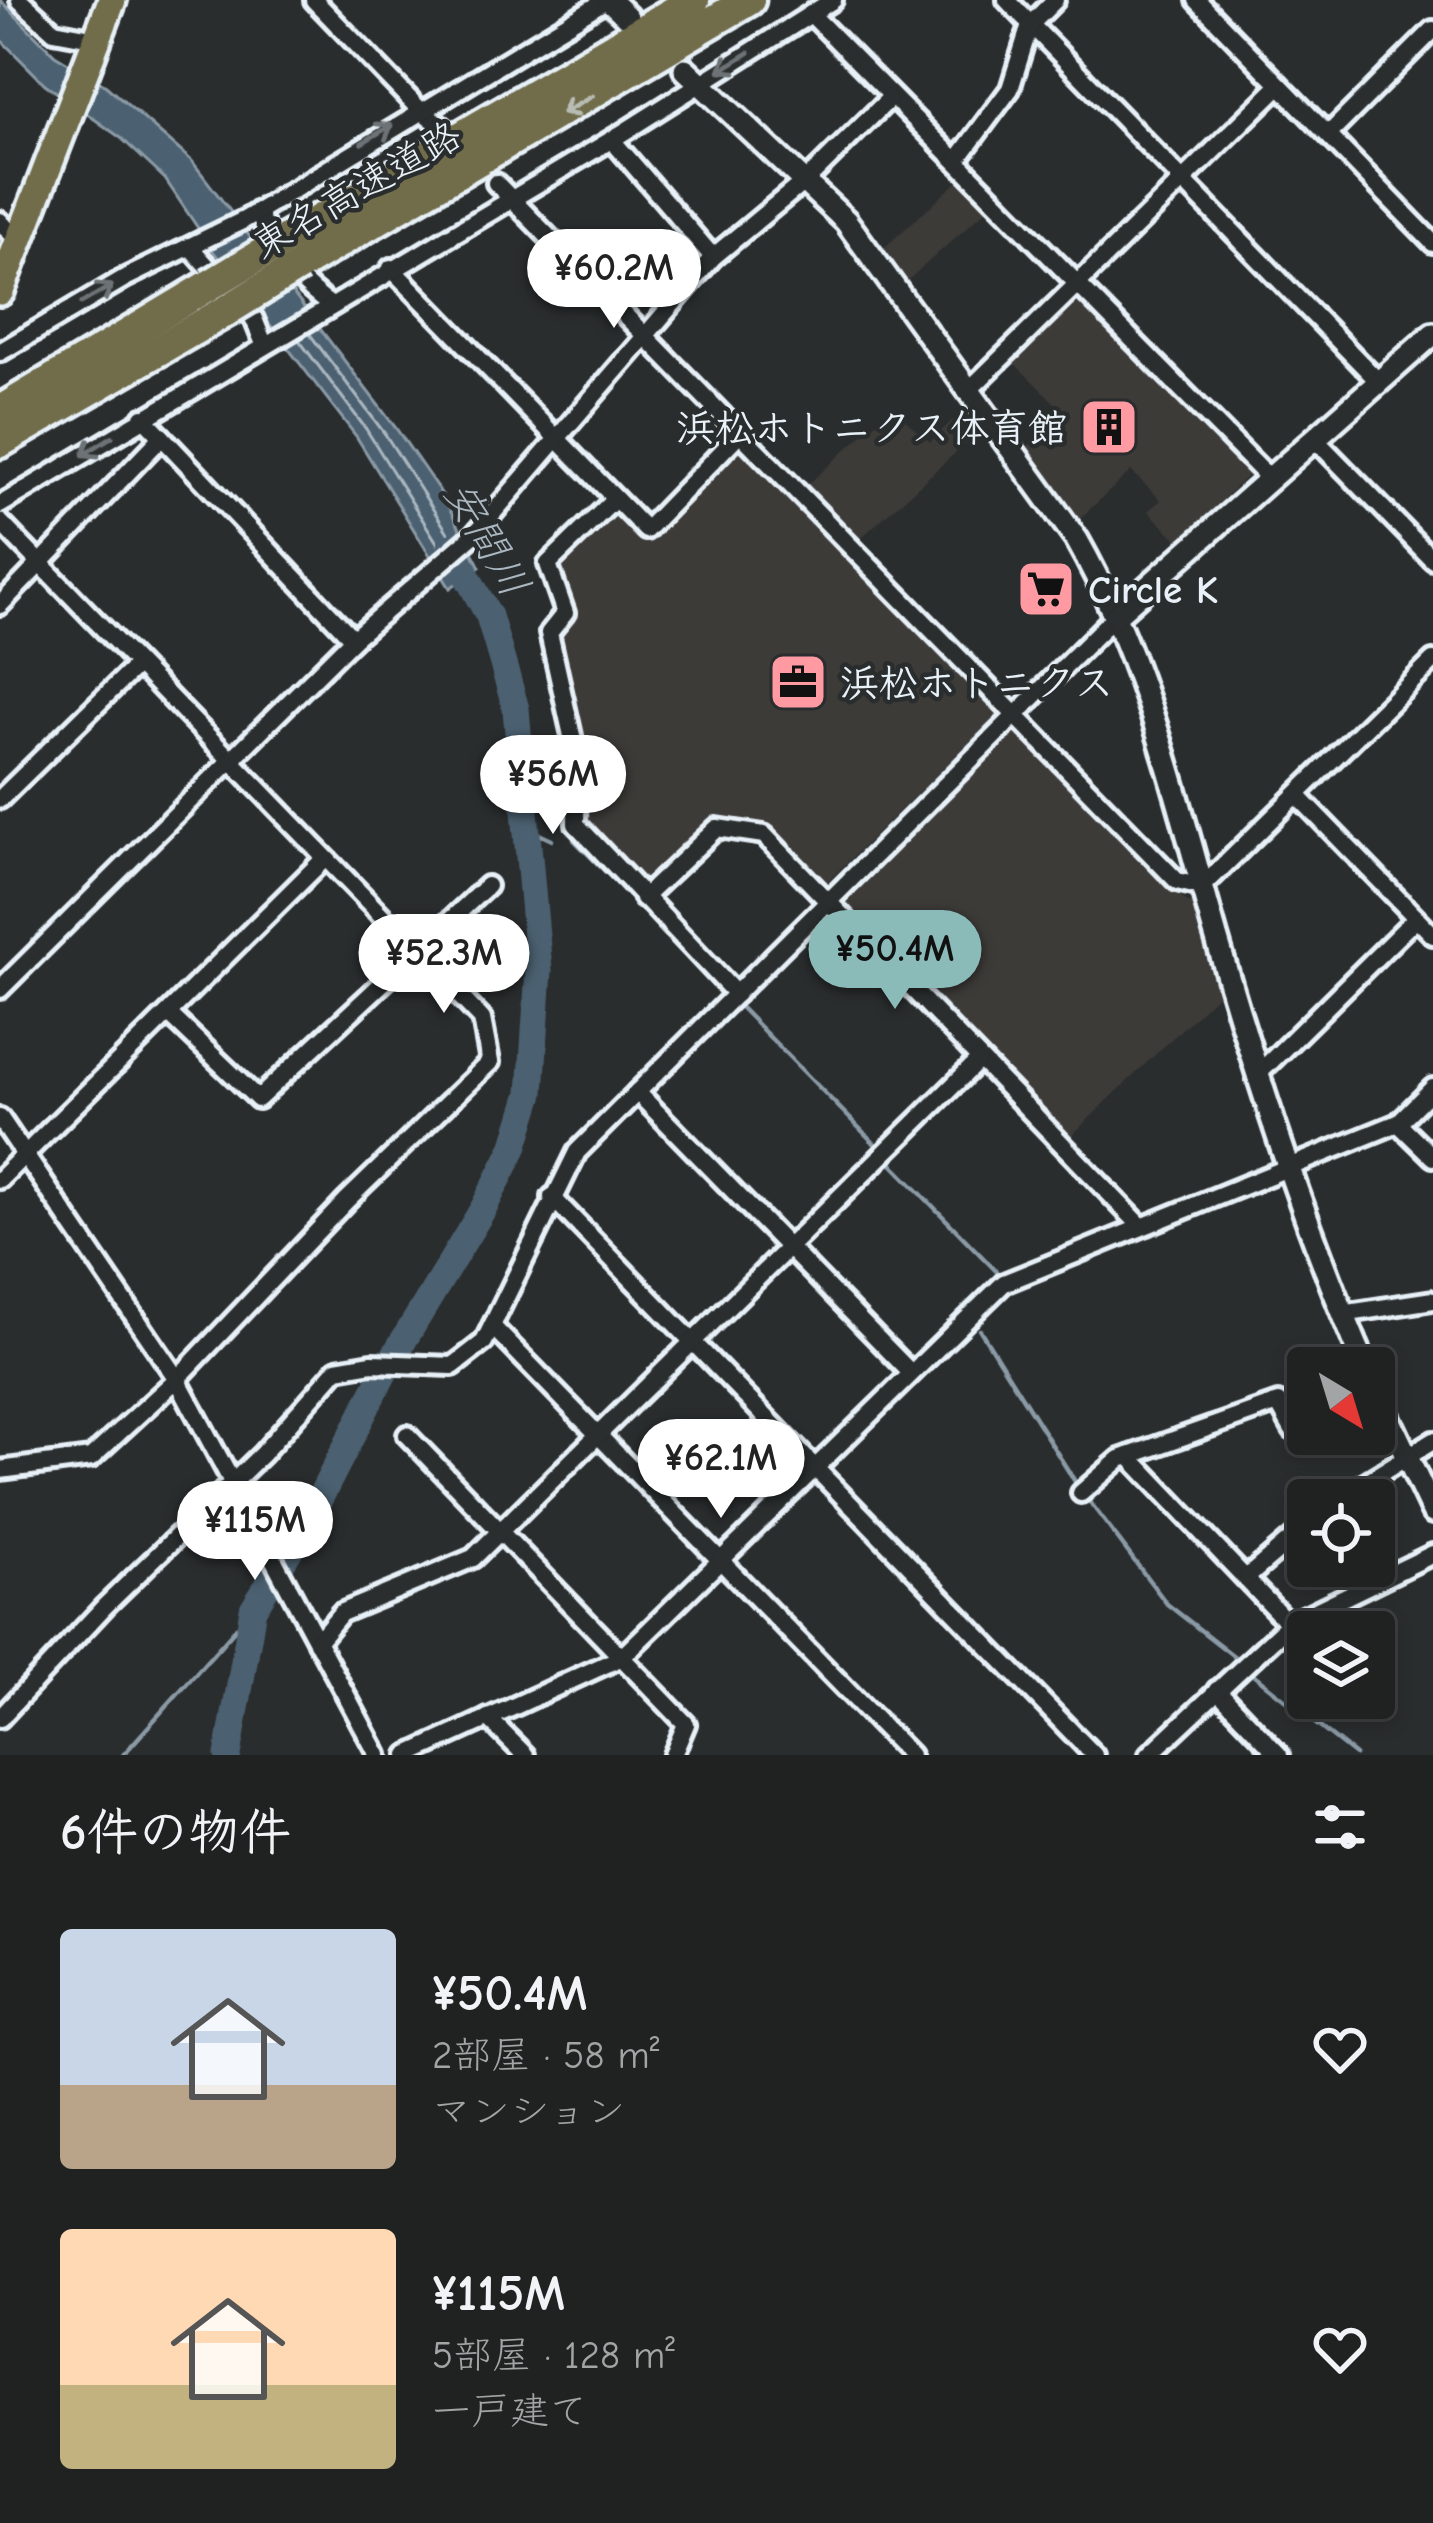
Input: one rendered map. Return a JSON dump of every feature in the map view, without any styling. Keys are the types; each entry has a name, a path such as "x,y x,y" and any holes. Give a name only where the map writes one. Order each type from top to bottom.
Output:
{"highway":[{"name":"東名高速道路","path":"0,442 218,298 694,0"},
{"name":"東名高速道路","path":"291,254 749,0"},
{"name":"東名高速道路","path":"0,411 218,298"}],"main road":[{"path":"0,291 9,231 65,119 112,0"}],"street":[{"path":"20,0 54,32 97,38"},
{"path":"314,0 418,109 443,127"},
{"path":"0,352 125,278 196,247 418,109 607,0 627,16"},
{"path":"0,505 266,342 612,140 692,77 833,0"},
{"path":"1007,0 1378,381"},
{"path":"957,160 1010,89 1030,25 1055,0"},
{"path":"1197,0 1433,243"},
{"path":"811,14 1271,480"},
{"path":"1329,134 1433,30"},
{"path":"692,77 846,220 1077,540 1116,615 1286,1169 1357,1347"},
{"path":"968,391 1279,86"},
{"path":"0,989 353,639 430,567 472,536 712,257 802,179 812,176 891,98"},
{"path":"612,140 712,257"},
{"path":"496,183 1015,719 1177,880 1202,887"},
{"path":"250,215 325,308"},
{"path":"196,247 266,342"},
{"path":"391,268 646,530 738,435"},
{"path":"0,1718 105,1606 234,1483 338,1369 372,1363 448,1366 484,1342 577,1152 1116,615 1433,334"},
{"path":"143,417 353,639"},
{"path":"0,605 162,437"},
{"path":"1315,439 1433,560"},
{"path":"615,499 548,563 565,613 549,633 577,758 576,824 736,994"},
{"path":"0,522 482,1019 490,1062 347,1200 177,1379 91,1458 0,1470"},
{"path":"1202,887 1433,662"},
{"path":"0,799 136,665"},
{"path":"1298,795 1433,935"},
{"path":"643,898 717,828 764,835 827,906 1140,1226"},
{"path":"0,1179 324,859"},
{"path":"169,1014 258,1100 487,886"},
{"path":"1256,1076 1416,918"},
{"path":"317,1642 341,1612 473,1558 979,1060"},
{"path":"408,1755 622,1657 1004,1283 1398,1123 1433,1088"},
{"path":"637,1092 911,1373"},
{"path":"0,1118 177,1379 378,1755"},
{"path":"1398,1123 1433,1157"},
{"path":"552,1197 1094,1755"},
{"path":"1342,1314 1433,1300"},
{"path":"492,1326 910,1755"},
{"path":"1081,1493 1129,1456 1278,1403 1287,1419"},
{"path":"1395,1430 1433,1512"},
{"path":"407,1436 686,1724 673,1755"},
{"path":"1371,1479 1433,1442"},
{"path":"1129,1456 1287,1622"},
{"path":"1246,1578 1287,1543"},
{"path":"1316,1611 1433,1554"},
{"path":"1149,1755 1287,1626"},
{"path":"1217,1690 1279,1755"},
{"path":"488,1718 526,1755"}],"shaded area":[{"path":"966,174 994,203 907,281 885,247"},
{"path":"1076,290 1249,474 1179,541 1148,511 1161,500 1131,471 1075,523 1024,451 1062,410 1007,356"},
{"path":"970,404 986,425 843,554 998,714 826,883 771,829 710,821 645,886 583,823 554,633 573,613 554,566 615,507 647,535 740,446 792,499 892,408 930,442"},
{"path":"1017,731 1187,902 1196,904 1222,990 1069,1138 843,903"}],"water":[{"path":"0,0 55,55 106,86 192,161 395,427 443,496 480,567 450,588 356,436 216,255 165,179 121,138 45,84 0,39"}],"waterway":[{"name":"安間川","path":"228,1755 253,1609 309,1519 385,1371 483,1209 514,1148 531,1093 539,970 516,709 489,616 451,547"},
{"path":"526,828 552,840"},
{"path":"574,840 691,958"},
{"path":"739,1006 877,1146"},
{"path":"888,1160 1002,1277 998,1280"},
{"path":"980,1330 1079,1488"},
{"path":"1086,1497 1167,1604 1240,1661"},
{"path":"123,1755 253,1609"},
{"path":"1253,1674 1355,1755"}],"place":[{"name":"浜松ホトニクス体育館","path":"1109,427"},
{"name":"Circle K","path":"1046,589"},
{"name":"浜松ホトニクス","path":"798,682"}]}
